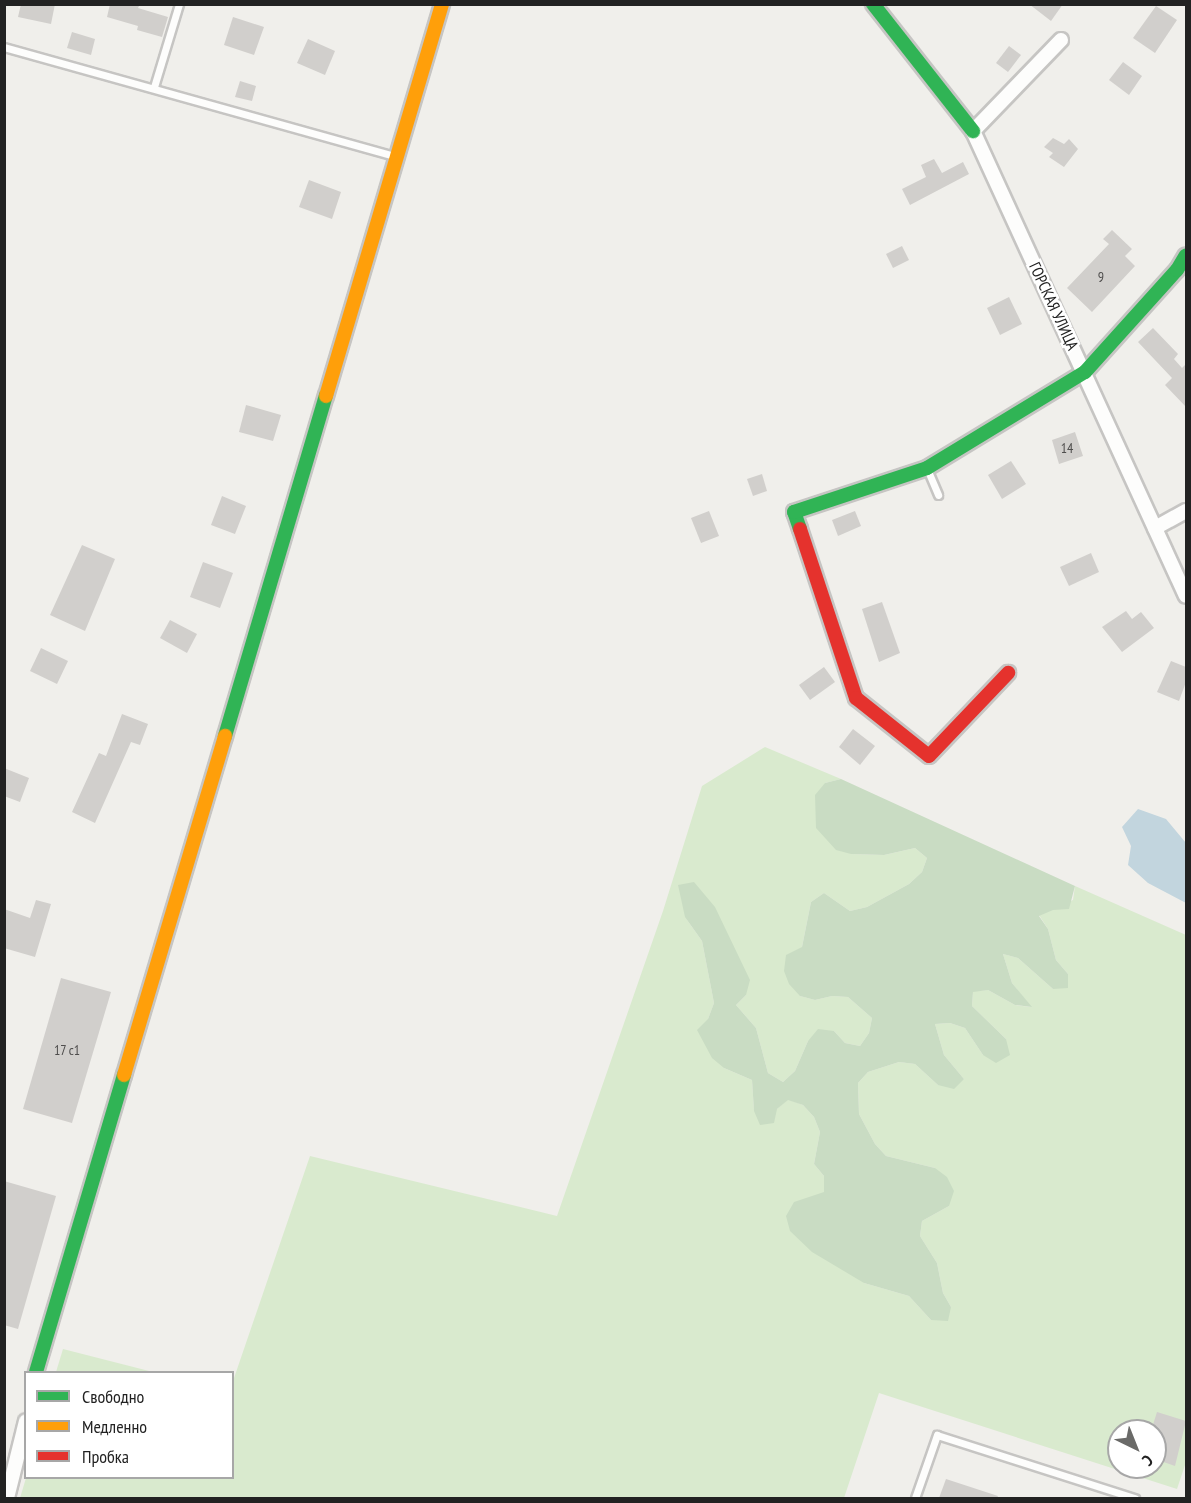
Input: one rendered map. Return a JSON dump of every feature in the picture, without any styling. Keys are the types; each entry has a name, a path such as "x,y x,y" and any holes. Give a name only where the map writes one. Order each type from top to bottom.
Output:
{"street":[{"path":"36,1371 442,4"},
{"path":"873,4 973,131 1061,40"},
{"name":"ГОРСКАЯ УЛИЦА","path":"973,131 1186,596"},
{"path":"1008,673 929,756 856,698 794,512 927,468 1085,372 1177,270 1186,255"},
{"path":"1155,528 1186,511"},
{"path":"7,1493 24,1429"}],"lane":[{"path":"154,87 179,4"},
{"path":"4,47 154,87 398,157"},
{"path":"927,468 938,495"},
{"path":"915,1498 937,1435 1136,1498"}],"green space":[{"path":"765,747 841,779 825,783 851,854 884,855 915,848 927,858 922,872 909,884 867,907 850,911 824,893 811,902 802,947 800,996 815,1000 832,996 848,997 872,1018 869,1033 860,1046 845,1043 834,1031 808,1041 795,1071 783,1082 768,1073 756,1028 736,1005 746,995 685,917 702,941 714,1003 708,1019 724,1068 752,1080 754,1110 777,1109 788,1099 803,1105 814,1117 820,1132 814,1164 824,1176 824,1193 864,1283 909,1296 931,1320 951,1307 943,1293 937,1263 920,1236 922,1221 949,1206 935,1168 886,1156 875,1144 859,1114 858,1083 868,1072 899,1062 915,1064 938,1085 964,1079 944,1055 935,1024 950,1023 965,1028 983,1055 1006,1039 972,1006 973,991 988,990 1015,1005 1031,1007 1012,983 1003,954 1018,958 1053,989 1068,974 1056,960 1048,929 1039,915 1073,900 1075,886 1186,935 1186,1462 1177,1489 1146,1479 1167,1479 1167,1419 1107,1419 1107,1466 879,1393 844,1498 20,1498 26,1479 234,1479 234,1378 310,1156 557,1216 663,911 702,786"},
{"path":"841,779 1075,886 1069,909 1053,910 1039,916 1048,929 1056,960 1068,974 1068,988 1053,989 1018,958 1003,954 1012,983 1032,1007 1015,1005 988,990 973,992 972,1006 1006,1039 1010,1055 996,1063 983,1055 965,1028 950,1023 935,1024 944,1055 964,1079 954,1089 938,1085 915,1064 899,1062 868,1072 858,1083 859,1114 875,1144 886,1156 935,1168 947,1177 954,1191 949,1206 922,1221 920,1236 937,1263 943,1293 951,1307 948,1321 931,1320 909,1296 864,1283 812,1252 790,1231 786,1216 794,1202 824,1192 824,1176 814,1164 820,1132 814,1117 803,1105 788,1100 777,1109 774,1123 760,1125 754,1111 752,1080 724,1068 712,1058 697,1030 708,1019 714,1003 702,941 685,917 678,885 694,882 715,907 750,980 746,995 736,1005 756,1028 768,1073 783,1082 795,1071 808,1041 818,1029 834,1031 845,1043 860,1046 869,1033 872,1018 848,997 832,996 815,1000 800,996 789,984 784,971 786,955 802,947 811,902 824,893 850,911 867,907 909,884 922,872 927,858 915,848 884,855 851,854 836,850 816,828 815,795 825,783"},
{"path":"63,1349 149,1371 56,1371"}],"water":[{"path":"1138,809 1166,819 1186,843 1186,903 1148,883 1128,865 1131,846 1122,827"}],"building":[{"path":"21,4 55,4 51,24 18,17"},
{"path":"110,4 140,4 138,8 168,17 162,37 137,30 138,26 107,17"},
{"path":"1029,4 1063,4 1051,21"},
{"path":"1156,6 1177,20 1155,53 1133,38"},
{"path":"233,17 264,27 254,55 224,45"},
{"path":"72,32 95,39 91,55 67,48"},
{"path":"308,39 335,51 325,75 297,63"},
{"path":"1009,46 1021,55 1008,72 996,63"},
{"path":"1123,62 1142,76 1129,95 1109,80"},
{"path":"240,81 256,86 252,101 235,97"},
{"path":"1053,138 1064,144 1069,139 1078,149 1064,167 1049,157 1053,153 1044,147"},
{"path":"934,159 942,173 963,162 969,174 910,205 902,189 926,177 921,165"},
{"path":"309,180 341,192 332,219 299,207"},
{"path":"1112,230 1132,249 1125,256 1135,266 1092,312 1067,288 1109,244 1103,239"},
{"path":"902,246 909,260 893,268 886,254"},
{"path":"1009,297 1022,324 1000,335 987,308"},
{"path":"1153,328 1178,354 1174,359 1182,368 1186,364 1186,407 1165,385 1172,378 1138,342"},
{"path":"246,405 281,415 273,441 239,432"},
{"path":"1075,432 1083,456 1059,464 1052,440"},
{"path":"1011,461 1026,484 1002,499 988,475"},
{"path":"762,474 767,491 753,496 747,479"},
{"path":"222,496 246,506 235,534 211,525"},
{"path":"709,511 719,536 701,543 691,518"},
{"path":"855,511 861,526 838,536 832,520"},
{"path":"82,545 115,559 85,631 50,615"},
{"path":"1091,553 1099,572 1069,586 1060,567"},
{"path":"203,562 233,573 220,608 190,597"},
{"path":"882,602 900,653 879,662 862,609"},
{"path":"1126,611 1132,619 1141,612 1154,628 1122,652 1102,627"},
{"path":"170,620 197,634 187,653 160,638"},
{"path":"41,648 68,661 57,684 30,671"},
{"path":"1171,661 1186,667 1186,682 1179,701 1157,692"},
{"path":"824,667 835,682 810,700 799,685"},
{"path":"122,714 148,724 140,745 131,742 95,823 72,812 99,753 106,756"},
{"path":"853,729 875,746 860,765 839,747"},
{"path":"4,768 29,778 20,802 4,796"},
{"path":"36,900 51,904 35,957 4,948 4,909 30,918"},
{"path":"61,978 111,992 72,1123 23,1109"},
{"path":"4,1181 56,1196 18,1329 4,1325"},
{"path":"1157,1412 1186,1421 1175,1466 1167,1463 1167,1419 1155,1419"},
{"path":"946,1479 998,1496 997,1498 939,1498"}],"traffic: fast":[{"path":"873,4 973,131"},
{"path":"800,529 794,512 927,468 1085,372 1177,270 1186,255"},
{"path":"225,736 326,396"},
{"path":"36,1371 124,1075"}],"traffic: slow":[{"path":"326,396 442,4"},
{"path":"124,1075 225,736"}],"traffic: jam":[{"path":"800,529 856,698 929,756 1008,673"}]}
